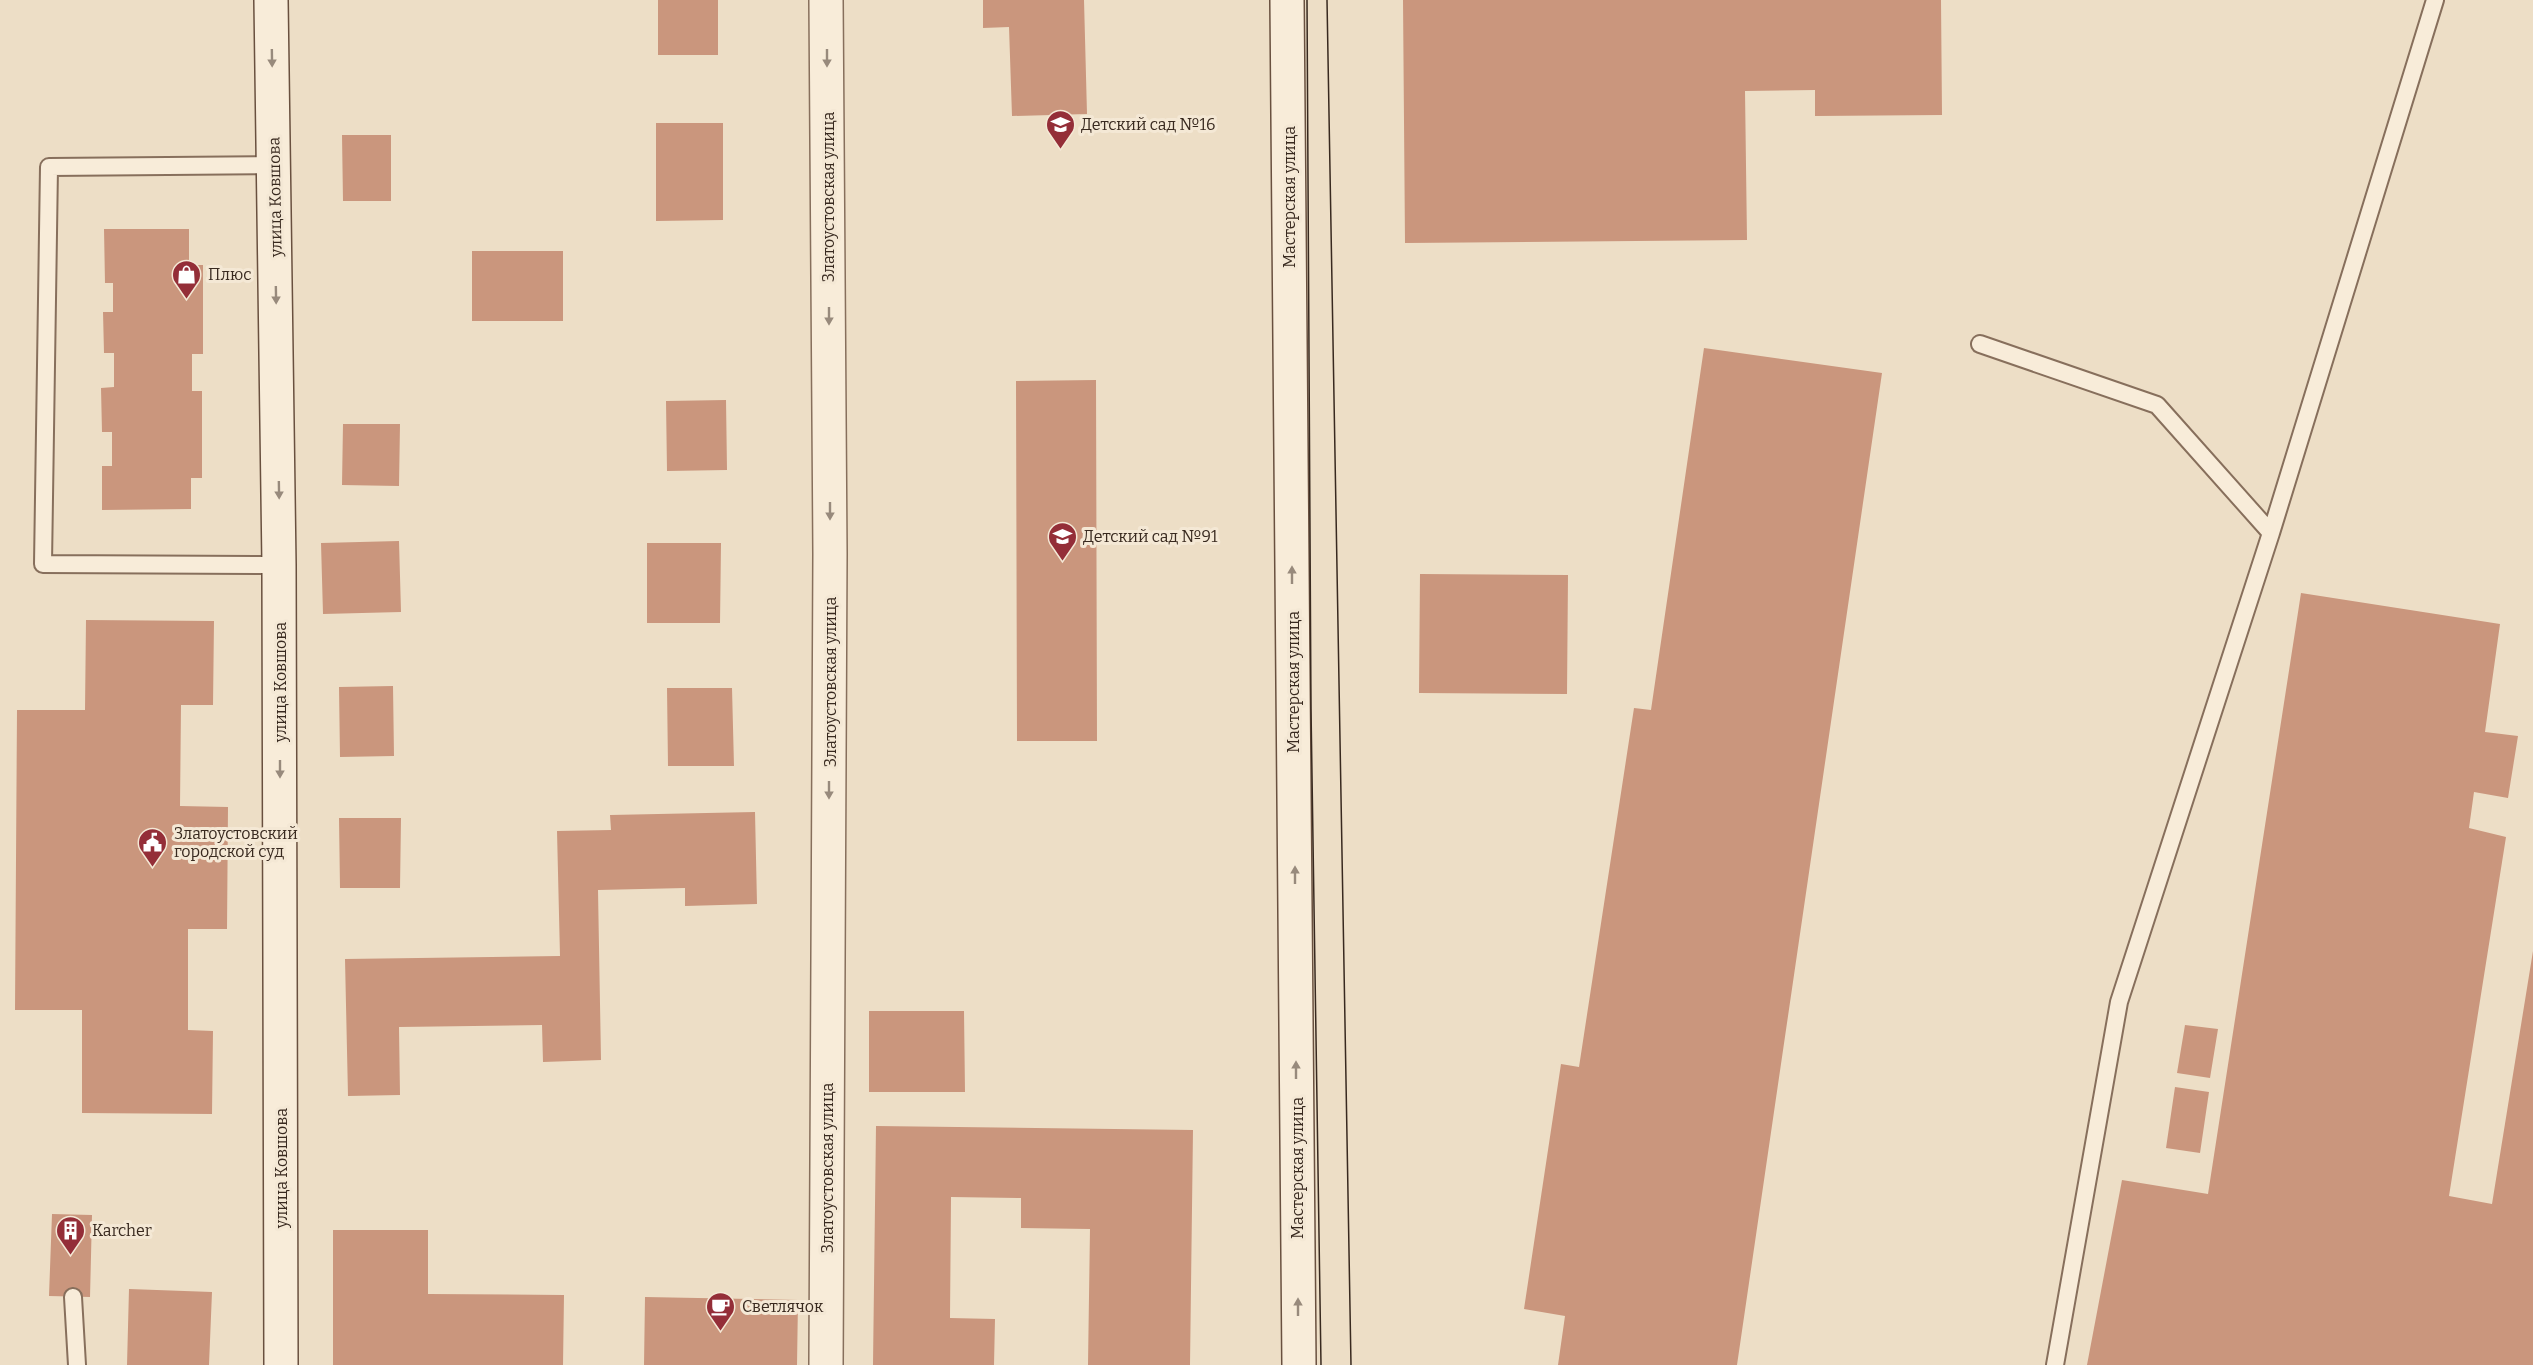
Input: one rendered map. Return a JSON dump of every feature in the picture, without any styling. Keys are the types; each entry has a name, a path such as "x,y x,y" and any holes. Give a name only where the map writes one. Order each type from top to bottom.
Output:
{"main road":[{"name":"улица Ковшова","path":"271,0 279,565 281,1365"},
{"name":"Златоустовская улица","path":"825,1365 830,554 826,0"},
{"name":"Мастерская улица","path":"1287,0 1299,1365"}],"lane":[{"path":"2055,1365 2119,1002 2271,532 2435,0"},
{"path":"274,165 50,167 43,564 279,565"},
{"path":"1980,344 2157,405 2271,532"},
{"path":"73,1297 77,1365"}],"building":[{"path":"658,0 718,0 718,55 658,55"},
{"path":"983,0 1084,0 1087,114 1012,116 1009,27 983,28"},
{"path":"1403,0 1941,0 1942,115 1815,116 1815,90 1745,91 1747,240 1405,243"},
{"path":"656,123 723,123 723,220 656,221"},
{"path":"342,135 391,135 391,201 343,201"},
{"path":"104,229 189,229 189,265 203,265 203,354 192,354 192,391 202,391 202,478 191,478 191,509 102,510 102,466 112,466 112,432 102,432 101,388 114,387 114,353 104,353 103,312 113,312 113,283 105,283"},
{"path":"472,251 563,251 563,321 472,321"},
{"path":"1704,348 1882,373 1737,1365 1558,1365 1565,1316 1524,1309 1561,1064 1579,1067 1634,708 1651,710"},
{"path":"1096,380 1097,741 1017,741 1016,381"},
{"path":"726,400 727,470 667,471 666,401"},
{"path":"343,424 400,424 399,486 342,485"},
{"path":"399,541 401,612 323,614 321,543"},
{"path":"647,543 721,543 720,623 647,623"},
{"path":"1420,574 1568,575 1567,694 1419,693"},
{"path":"2301,593 2500,624 2485,732 2518,736 2508,798 2474,792 2469,828 2506,837 2449,1196 2492,1204 2533,951 2533,1365 2087,1365 2122,1180 2208,1194"},
{"path":"86,620 214,621 213,705 181,705 180,806 228,807 227,929 188,929 188,1030 213,1031 212,1114 82,1113 82,1010 15,1010 17,710 85,710"},
{"path":"393,686 394,756 340,757 339,687"},
{"path":"667,688 732,688 734,766 668,766"},
{"path":"755,812 757,904 685,906 685,888 598,890 601,1060 543,1062 542,1025 399,1027 400,1095 348,1096 345,959 560,956 557,831 611,830 610,815"},
{"path":"339,818 401,818 400,888 340,888"},
{"path":"869,1011 964,1011 965,1092 869,1092"},
{"path":"2185,1025 2218,1029 2210,1078 2177,1073"},
{"path":"2175,1087 2209,1092 2200,1153 2166,1148"},
{"path":"876,1126 1193,1130 1190,1365 1088,1365 1090,1229 1021,1228 1021,1198 951,1197 950,1318 995,1319 994,1365 873,1365"},
{"name":"Karcher","path":"52,1214 92,1215 90,1297 49,1296"},
{"path":"333,1230 428,1230 428,1294 564,1295 563,1365 333,1365"},
{"path":"129,1289 212,1292 209,1365 127,1365"},
{"name":"Светлячок","path":"645,1297 798,1300 797,1365 644,1365"}],"tram line":[{"path":"1307,0 1311,709 1321,1365"},
{"path":"1327,0 1351,1365"}],"place":[{"name":"Детский сад №16","path":"1060,150"},
{"name":"Плюс","path":"187,300"},
{"name":"Детский сад №91","path":"1062,562"},
{"name":"Златоустовский городской суд","path":"153,868"},
{"name":"Karcher","path":"71,1256"},
{"name":"Светлячок","path":"721,1332"}]}
